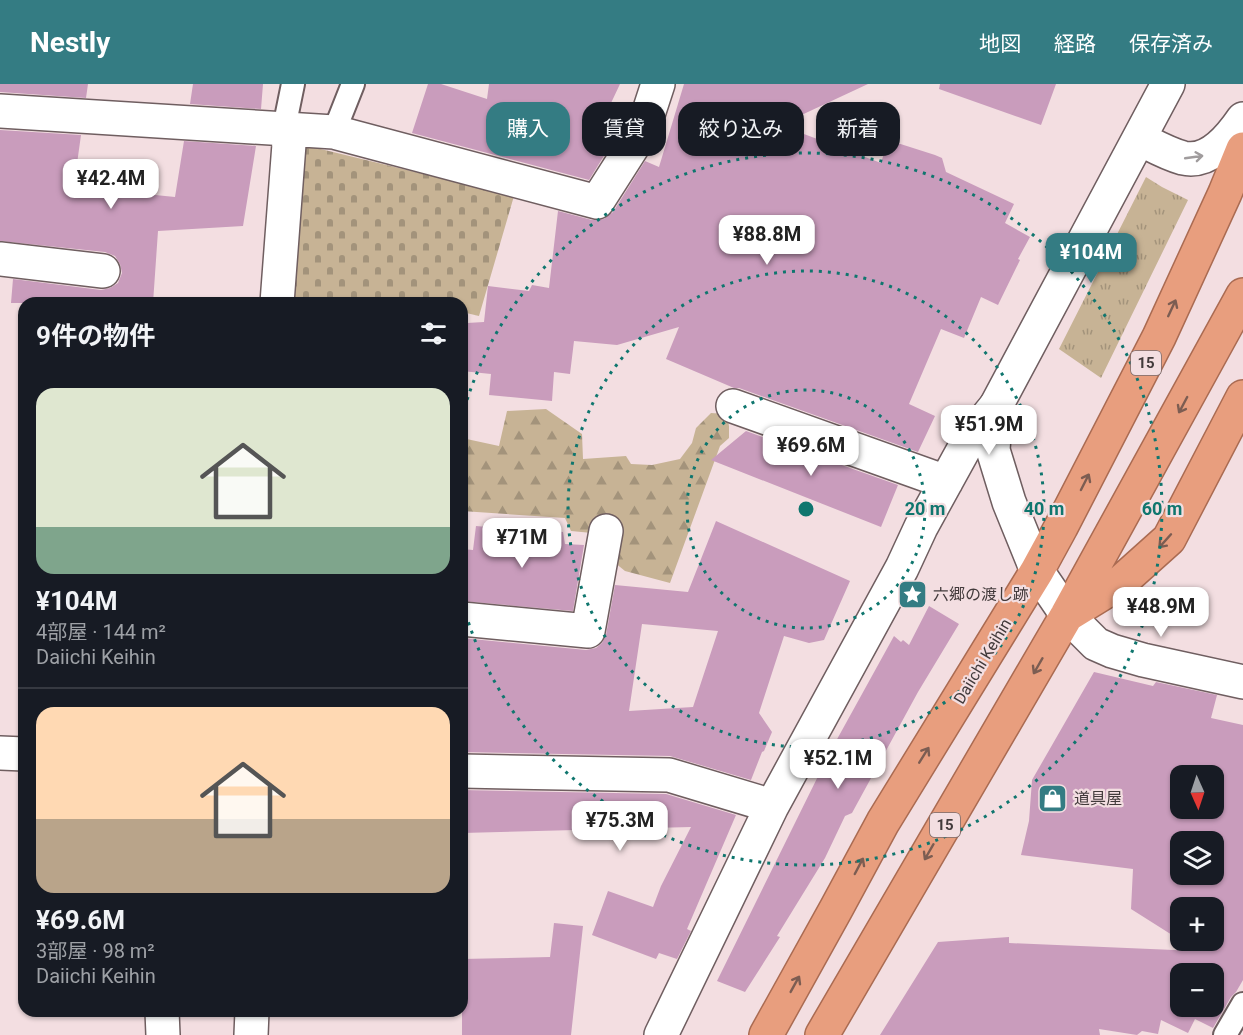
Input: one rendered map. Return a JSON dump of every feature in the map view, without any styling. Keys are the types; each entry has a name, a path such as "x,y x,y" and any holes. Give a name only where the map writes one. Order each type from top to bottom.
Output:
{"highway":[{"name":"Daiichi Keihin","path":"766,1035 882,822 1037,571 1159,338 1225,194 1243,149"},
{"name":"15","path":"822,1035 1067,615 1243,295"},
{"path":"1067,615 1121,582 1168,539 1243,397"}],"street":[{"path":"0,111 334,132 597,202 643,130 658,84"},
{"path":"661,1035 772,806 970,438 996,406 1168,84"},
{"path":"1140,139 1185,159 1199,158 1217,149 1243,119"},
{"path":"277,297 290,144 284,128"},
{"path":"0,259 103,272"},
{"path":"733,406 946,482"},
{"path":"996,406 993,450 1009,502 1037,571 1067,615 1096,644 1112,651 1243,682"},
{"path":"468,620 588,631 606,531"},
{"path":"0,753 18,754"},
{"path":"468,771 669,776 772,806"},
{"path":"162,1017 163,1035"},
{"path":"251,1035 252,1017"}],"lane":[{"path":"284,128 293,84"},
{"path":"334,132 353,84"},
{"path":"1225,1035 1243,1004"}],"green space":[{"path":"300,144 514,196 479,316 468,313 468,297 289,297"},
{"path":"1146,177 1188,200 1101,378 1059,349"},
{"path":"546,409 582,434 583,459 626,456 631,464 652,465 680,459 692,443 696,428 711,413 726,414 729,438 720,446 670,583 625,571 609,558 592,533 571,531 565,518 468,511 468,439 499,446 507,411"}],"building":[{"path":"0,84 88,84 86,98 0,92"},
{"path":"193,84 263,84 261,109 190,104"},
{"path":"428,84 441,84 487,99 489,84 620,84 611,102 582,102 582,156 604,156 589,180 499,156 570,156 570,102 486,102 486,153 412,133"},
{"path":"684,84 868,84 829,102 816,102 816,108 804,114 804,102 679,102"},
{"path":"940,84 1056,84 1041,125 939,89"},
{"path":"678,104 678,156 804,156 804,134 816,139 816,156 862,156 881,163 883,156 900,156 900,144 942,158 946,172 1014,204 1005,223 1030,237 998,305 981,297 964,338 941,329 909,404 935,416 918,452 734,388 666,359 679,327 617,345 574,341 570,374 554,372 552,401 489,395 491,374 468,372 468,323 484,322 488,286 529,291 532,285 549,288 558,211 592,220 604,219 613,212 645,161 659,167 662,156 666,156 666,144"},
{"path":"0,130 81,135 74,185 76,187 175,197 184,141 256,146 243,226 158,231 153,297 18,297 18,303 11,303 13,279 101,290 118,283 122,273 115,256 105,252 0,241"},
{"path":"746,431 898,485 881,527 711,460"},
{"path":"716,521 850,581 824,640 809,643 784,636 759,713 772,732 751,780 670,756 468,752 468,639 586,650 596,648 606,635 615,585 688,592","holes":["642,624 718,631 693,707 629,711"]},
{"path":"476,526 510,529 511,526 563,532 565,544 584,545 573,611 468,602 468,550 473,550"},
{"path":"929,606 959,624 918,692 852,813 845,816 825,858 777,936 780,937 745,992 717,981 830,752 894,636 909,645"},
{"path":"1094,672 1153,686 1156,682 1217,695 1211,718 1243,725 1243,980 1224,1009 1224,963 1170,963 1170,1017 1219,1017 1213,1028 1195,1019 1188,1033 1161,1020 1158,1034 1142,1031 1137,1035 1099,1029 1100,1035 880,1035 938,942 1009,937 1009,943 1170,951 1224,951 1224,897 1170,897 1170,934 1131,909 1133,869 1021,855 1029,821 1032,780"},
{"path":"468,790 666,794 736,815 687,929 691,931 677,959 659,953 656,959 592,935 608,891 653,907 691,827 468,833"},
{"path":"554,923 583,926 571,1035 462,1035 462,1017 468,1017 468,959 550,957"}],"place":[{"name":"六郷の渡し跡","path":"912,594"},
{"name":"道具屋","path":"1053,798"}]}
